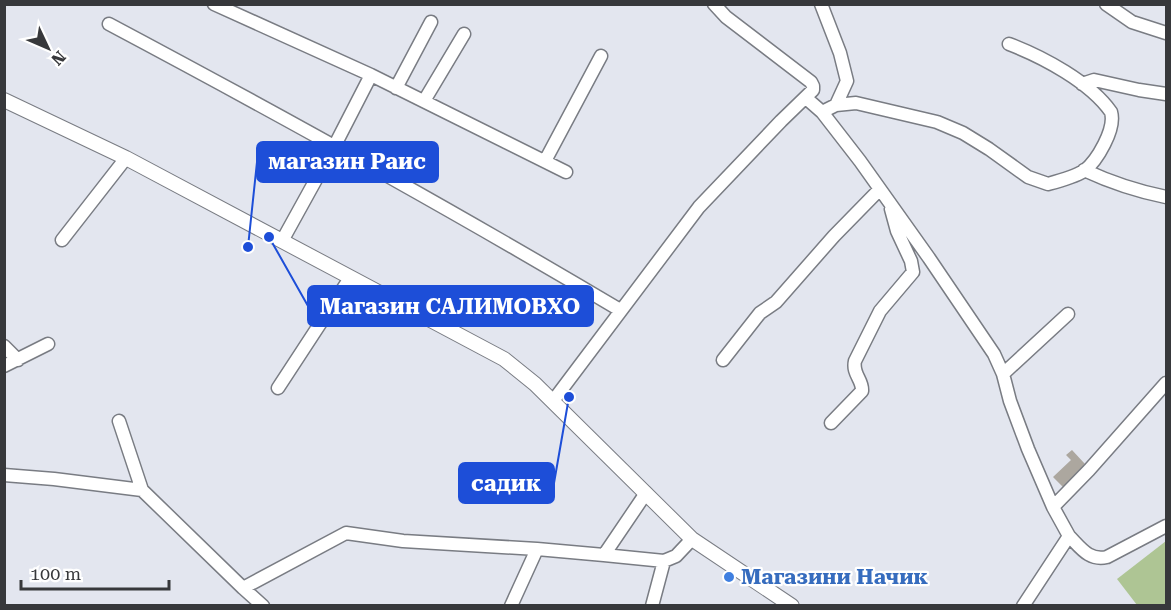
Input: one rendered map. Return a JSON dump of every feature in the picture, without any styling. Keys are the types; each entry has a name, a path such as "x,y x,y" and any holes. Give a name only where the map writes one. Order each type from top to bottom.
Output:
{"street":[{"path":"214,4 371,75 566,171"},
{"path":"553,401 699,207 813,90 811,82 726,17 714,4"},
{"path":"821,4 840,53 847,81 836,105"},
{"path":"1106,4 1132,22 1167,33"},
{"path":"396,88 431,22"},
{"path":"109,24 335,146 499,238 620,310"},
{"path":"424,101 464,34"},
{"path":"822,112 836,105 856,103 937,122 963,133 1038,182 1048,184 1084,170 1097,156 1107,138 1113,118 1107,107 1082,84 1036,54 1009,44"},
{"path":"545,161 601,56"},
{"path":"282,240 335,146 371,75"},
{"path":"1082,84 1094,80 1167,94"},
{"path":"806,98 822,112 884,194 994,354 1021,430 1053,507 1069,536 1092,557 1100,558 1167,526"},
{"path":"4,100 126,158 504,359 536,384 692,539 789,605"},
{"path":"62,240 126,158"},
{"path":"1084,170 1117,185 1167,197"},
{"path":"723,360 760,313 776,302 834,236 884,194"},
{"path":"831,423 862,391 862,384 854,370 855,362 880,311 913,272 911,261 884,194"},
{"path":"278,388 350,278"},
{"path":"1003,374 1068,314"},
{"path":"4,366 48,344"},
{"path":"4,346 18,360"},
{"path":"1053,507 1167,383"},
{"path":"119,421 142,490 263,606"},
{"path":"5,474 142,490"},
{"path":"604,555 646,493"},
{"path":"243,588 346,533 403,542 537,549 664,561 676,556 692,539"},
{"path":"1023,606 1069,536"},
{"path":"511,606 537,549"},
{"path":"652,606 664,561"}],"green space":[{"path":"1166,541 1166,605 1137,605 1117,579"}],"building":[{"path":"1072,450 1085,464 1063,487 1053,477 1071,460 1066,455"}],"place":[{"name":"Магазин САЛИМОВХО","path":"269,237"},
{"name":"магазин Раис","path":"248,247"},
{"name":"садик","path":"569,397"},
{"name":"Магазини Начик","path":"729,577"}]}
